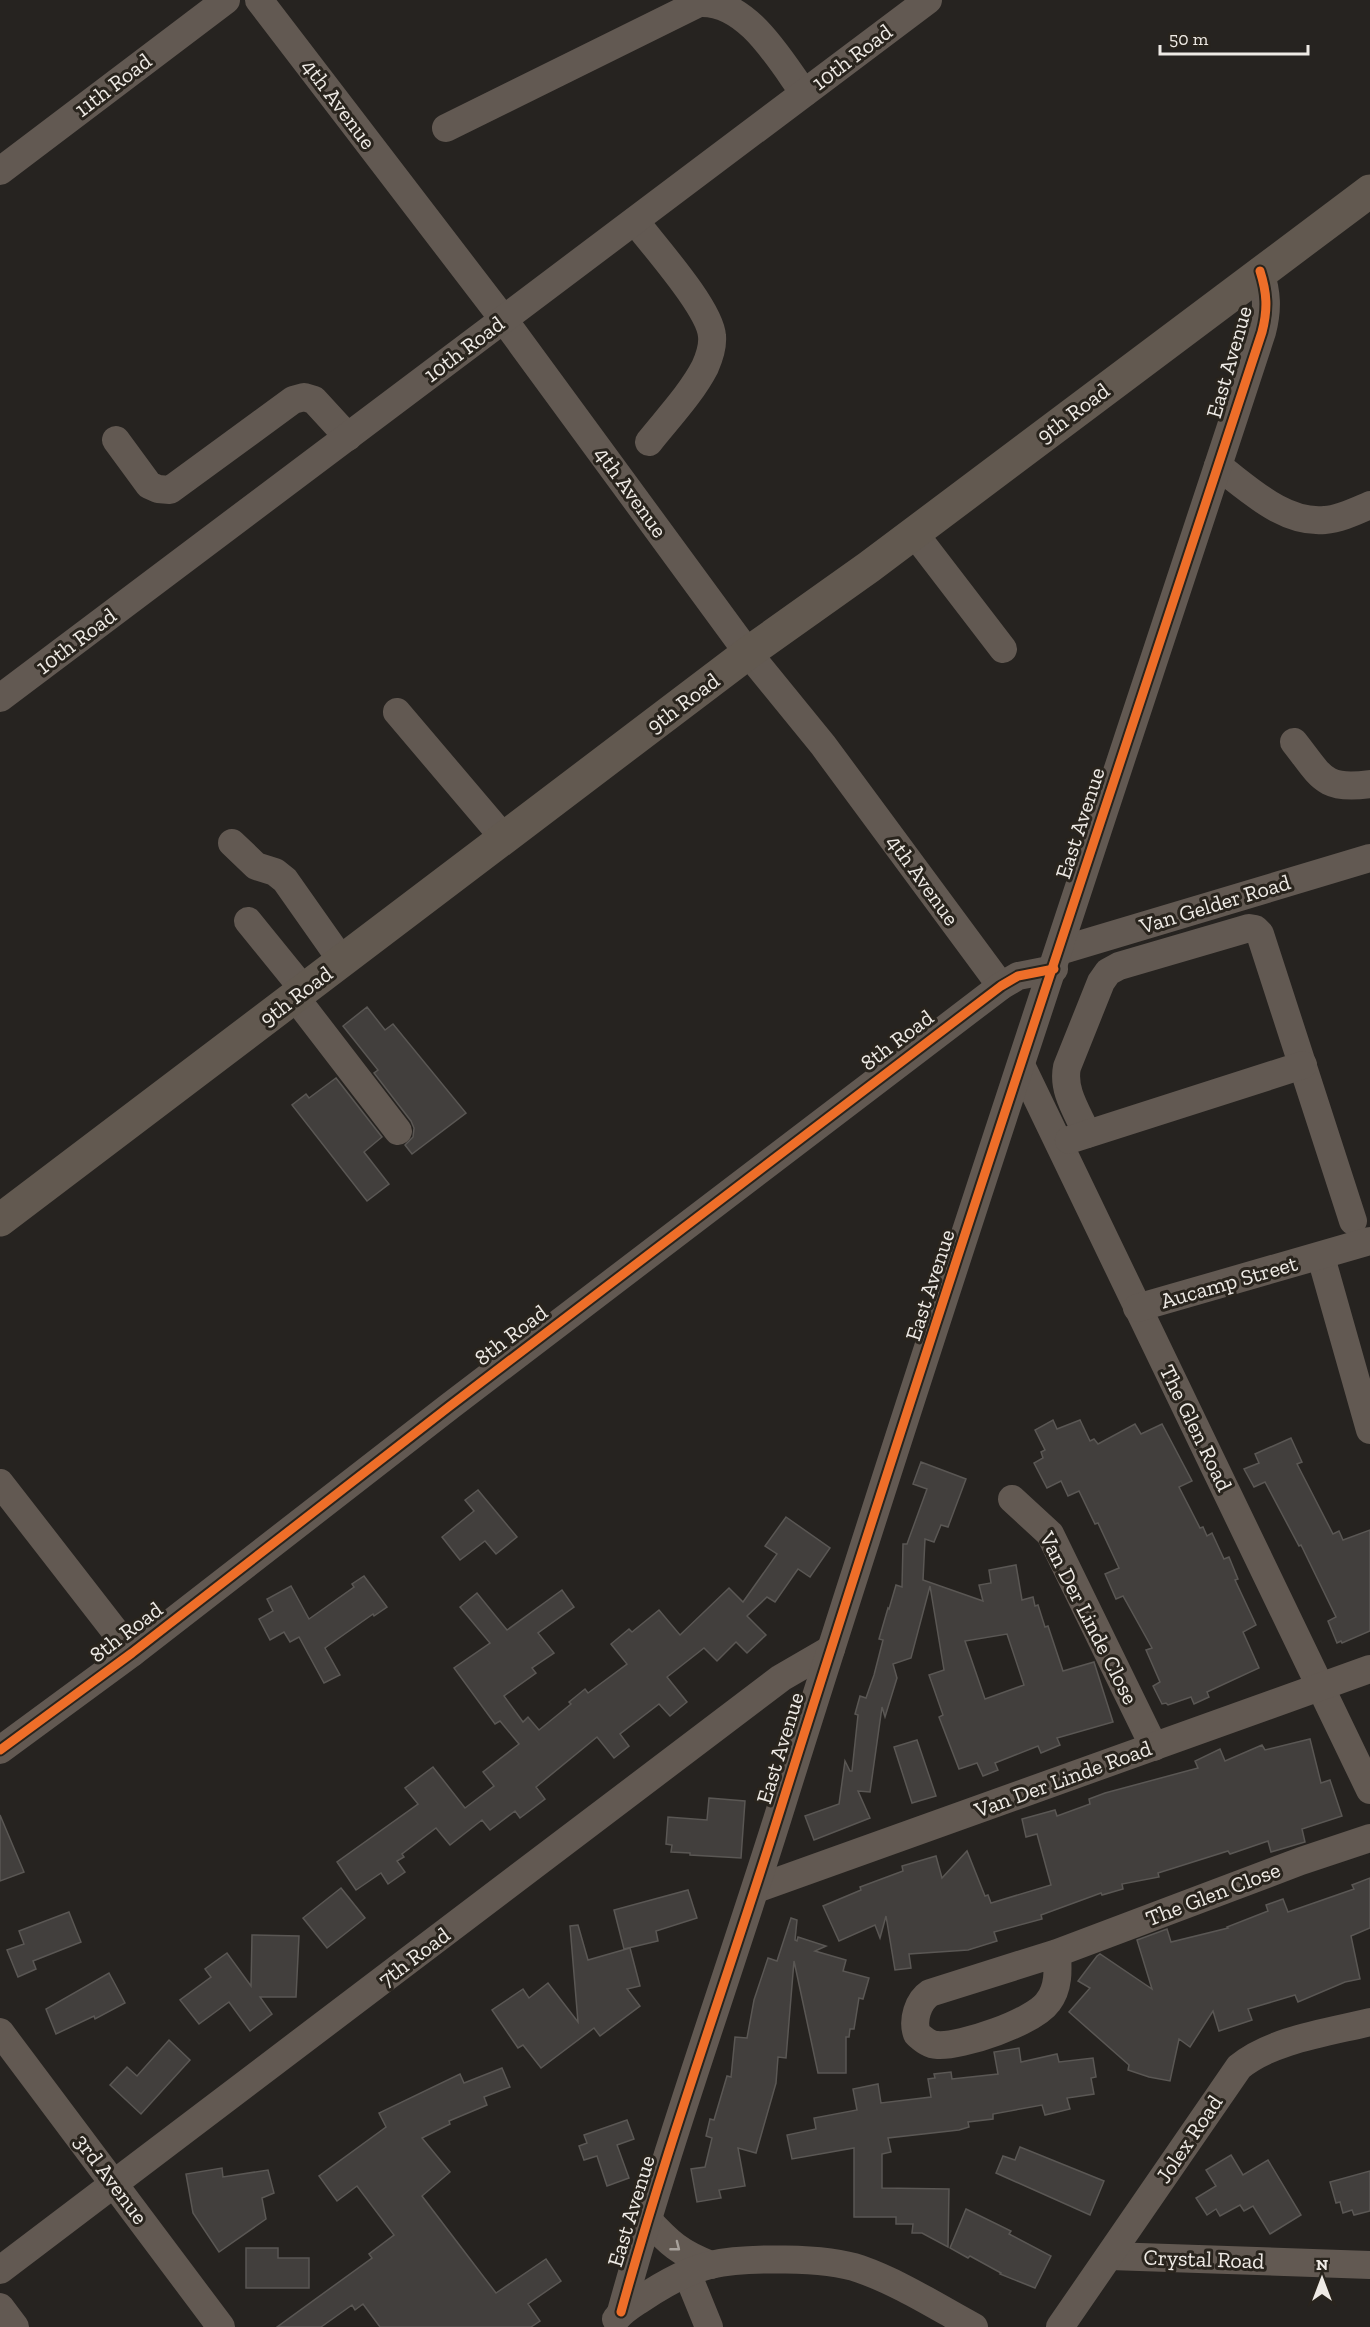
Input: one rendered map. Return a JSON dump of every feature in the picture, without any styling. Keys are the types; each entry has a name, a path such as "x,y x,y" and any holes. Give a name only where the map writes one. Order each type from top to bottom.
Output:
{"main road":[{"name":"9th Road","path":"0,1220 748,653 914,533 1260,271 1370,191"}],"street":[{"name":"11th Road","path":"0,171 226,0"},
{"name":"4th Avenue","path":"259,0 504,320 748,653 823,745 1001,986"},
{"name":"10th Road","path":"0,698 928,0"},
{"path":"446,128 688,8 711,1 735,9 749,19 804,93"},
{"path":"635,221 698,304 708,322 712,336 711,351 705,367 649,442"},
{"name":"East Avenue","path":"616,2320 756,1889 831,1649 1266,316 1267,296 1260,271"},
{"path":"116,440 149,485 158,489 170,490 293,400 304,397 314,400 348,437"},
{"path":"1218,466 1294,517 1327,520 1370,505"},
{"path":"914,533 1003,649"},
{"path":"397,712 504,838"},
{"path":"1294,742 1322,777 1333,785 1348,787 1370,784"},
{"path":"232,843 256,867 275,872 285,880 342,961"},
{"name":"Van Gelder Road","path":"1056,960 1370,858"},
{"path":"248,921 398,1131"},
{"path":"1088,1134 1066,1087 1065,1077 1101,982 1108,972 1119,966 1250,928 1255,929 1260,934 1361,1231"},
{"name":"8th Road","path":"0,1750 132,1653 450,1406 1001,986 1056,960"},
{"path":"1058,1144 1303,1065"},
{"name":"The Glen Road","path":"1022,1067 1370,1790"},
{"name":"Aucamp Street","path":"1137,1308 1321,1257 1361,1231"},
{"name":"Aucamp Street","path":"1321,1257 1370,1430"},
{"path":"0,1483 132,1653"},
{"name":"Van Der Linde Close","path":"1012,1499 1050,1534 1154,1747"},
{"name":"7th Road","path":"0,2270 781,1678 831,1649"},
{"name":"Van Der Linde Road","path":"756,1889 1370,1669"},
{"name":"The Glen Close","path":"1057,1953 1058,1968 1055,1989 1047,2004 1030,2017 1010,2027 947,2045 932,2044 918,2034 915,2021 920,2006 930,1993 1057,1953 1301,1861 1370,1838"},
{"name":"Jolex Road","path":"1060,2327 1239,2067 1272,2047 1370,2022"},
{"name":"3rd Avenue","path":"0,2032 221,2327"},
{"path":"647,2219 699,2269 709,2327"},
{"name":"Crystal Road","path":"1110,2256 1370,2265"},
{"path":"616,2320 650,2293 699,2269 768,2260 800,2260 832,2262 858,2268 888,2281 974,2327"},
{"path":"0,2307 15,2327"}],"building":[{"path":"367,1007 385,1030 393,1024 466,1113 412,1154 405,1145 413,1137 414,1128 411,1121 374,1073 378,1070 343,1026"},
{"path":"336,1078 382,1137 364,1152 389,1184 367,1201 292,1105 306,1094 309,1098"},
{"path":"1053,1420 1057,1429 1080,1420 1090,1441 1094,1439 1098,1444 1135,1424 1141,1434 1162,1424 1192,1481 1179,1487 1200,1528 1203,1527 1207,1536 1212,1533 1224,1559 1229,1557 1238,1579 1235,1580 1256,1625 1243,1632 1259,1668 1207,1692 1209,1697 1194,1704 1191,1697 1168,1705 1162,1704 1153,1686 1160,1682 1146,1650 1152,1648 1123,1596 1116,1599 1105,1574 1119,1568 1098,1523 1095,1524 1079,1491 1068,1496 1061,1481 1047,1488 1034,1463 1043,1458 1041,1452 1045,1450 1035,1430"},
{"path":"1291,1438 1302,1462 1297,1464 1333,1534 1339,1531 1343,1540 1370,1530 1370,1631 1342,1643 1341,1641 1337,1643 1328,1621 1336,1617 1301,1545 1299,1546 1265,1482 1254,1487 1244,1469 1259,1463 1255,1454"},
{"path":"921,1462 966,1479 948,1527 941,1525 934,1542 925,1539 923,1580 983,1601 979,1585 991,1583 989,1570 1016,1565 1022,1600 1033,1597 1035,1606 1038,1605 1045,1627 1048,1626 1063,1671 1094,1662 1113,1722 1057,1738 1060,1745 1041,1753 1038,1746 995,1763 998,1770 983,1776 977,1763 959,1769 939,1717 943,1715 929,1675 944,1670 930,1586 911,1658 893,1664 897,1678 885,1717 882,1707 870,1792 858,1791 870,1818 814,1840 805,1816 839,1804 845,1761 852,1771 858,1715 855,1714 860,1696 866,1698 874,1675 883,1640 879,1639 888,1608 896,1585 902,1587 903,1544 907,1544 927,1489 913,1484","holes":["1007,1634 1024,1685 985,1699 965,1641"]},
{"path":"478,1490 517,1537 496,1554 485,1541 460,1560 442,1537 474,1511 465,1500"},
{"path":"786,1517 830,1548 810,1577 798,1569 775,1602 767,1597 747,1616 766,1635 747,1653 736,1642 717,1661 704,1648 667,1677 687,1702 670,1716 659,1704 620,1734 629,1746 614,1758 597,1737 536,1787 545,1799 520,1818 515,1811 490,1830 482,1820 450,1845 436,1828 402,1854 404,1857 397,1861 405,1872 388,1884 381,1873 356,1890 337,1862 418,1804 405,1788 433,1767 465,1808 494,1786 483,1772 519,1744 500,1721 495,1724 454,1668 490,1643 460,1607 477,1593 507,1630 562,1590 574,1607 538,1633 554,1653 532,1668 536,1673 504,1696 523,1722 528,1717 539,1730 571,1704 569,1702 585,1689 588,1693 627,1664 611,1644 629,1629 632,1632 659,1610 680,1635 729,1588 743,1602 777,1554 765,1546"},
{"path":"364,1576 387,1607 374,1616 373,1614 325,1648 340,1675 324,1683 299,1637 290,1642 284,1632 270,1640 259,1619 273,1611 267,1599 291,1586 309,1619 354,1587 352,1584"},
{"path":"1310,1739 1321,1783 1330,1780 1342,1816 1302,1829 1305,1842 1271,1852 1268,1841 1230,1854 1228,1851 1158,1873 1159,1877 1122,1884 1123,1889 1102,1895 1101,1893 1041,1915 1042,1919 994,1932 997,1941 968,1950 909,1954 911,1968 895,1970 886,1916 880,1938 875,1925 839,1941 823,1906 861,1890 860,1887 903,1871 902,1866 936,1856 942,1878 967,1851 985,1896 988,1895 991,1903 1051,1885 1037,1834 1026,1837 1022,1819 1055,1810 1057,1816 1090,1804 1089,1799 1105,1793 1198,1768 1195,1761 1220,1749 1225,1761 1262,1745 1265,1750"},
{"path":"917,1740 936,1796 912,1803 894,1747"},
{"path":"709,1798 745,1801 741,1858 671,1852 672,1845 666,1844 668,1817 707,1820"},
{"path":"0,1815 24,1872 0,1881"},
{"path":"1370,1878 1370,1928 1351,1936 1360,1979 1345,1982 1298,2002 1295,1995 1248,2009 1252,2020 1219,2031 1213,2011 1190,2047 1179,2039 1170,2081 1128,2070 1129,2065 1069,2012 1090,1988 1078,1981 1100,1954 1152,1989 1137,1940 1167,1929 1171,1942 1228,1928 1268,1911 1266,1905 1283,1899 1288,1912 1354,1889 1352,1885"},
{"path":"341,1888 365,1918 327,1948 303,1918"},
{"path":"688,1890 697,1918 656,1931 658,1941 624,1949 614,1910"},
{"path":"69,1912 81,1942 33,1961 36,1969 18,1977 7,1950 24,1944 19,1931"},
{"path":"791,1918 797,1920 795,1940 797,1941 798,1937 826,1946 815,1951 846,1960 843,1971 869,1978 863,1999 859,1998 854,2029 850,2029 849,2037 846,2037 846,2073 818,2073 794,1961 786,2058 778,2057 776,2083 756,2153 738,2148 745,2186 719,2190 721,2198 697,2202 691,2169 705,2167 712,2138 706,2136 710,2119 714,2120 727,2076 731,2077 735,2037 747,2038 754,2000 768,1958 777,1961"},
{"path":"578,1925 588,1960 630,1948 640,1986 627,1989 640,2006 600,2036 594,2028 541,2068 523,2045 518,2048 492,2010 523,1989 529,1998 548,1983 578,2022 570,1926"},
{"path":"252,1935 299,1936 296,1997 260,1997 272,2014 250,2031 229,2002 199,2024 180,2000 211,1977 205,1969 227,1953 251,1986"},
{"path":"109,1973 125,2003 95,2019 94,2016 56,2034 46,2009"},
{"path":"169,2040 190,2060 141,2114 110,2085 127,2067 137,2076"},
{"path":"1019,2048 1021,2062 1057,2054 1059,2062 1093,2058 1096,2077 1091,2078 1094,2094 1067,2098 1070,2109 1045,2115 1042,2105 993,2114 993,2119 968,2122 969,2127 959,2130 888,2138 891,2152 882,2154 882,2188 949,2189 948,2247 922,2233 912,2233 913,2224 896,2224 896,2217 854,2217 854,2148 792,2159 787,2135 816,2129 814,2118 857,2110 853,2089 878,2084 881,2103 931,2097 928,2079 935,2078 934,2074 951,2072 952,2079 998,2074 994,2052"},
{"path":"502,2068 510,2087 484,2097 487,2105 449,2121 450,2124 422,2138 450,2172 422,2196 496,2293 546,2259 561,2281 528,2304 540,2321 531,2327 380,2327 363,2304 355,2310 352,2305 321,2327 277,2327 372,2258 369,2254 394,2235 357,2186 337,2201 319,2176 386,2127 379,2113 460,2074 464,2083"},
{"path":"627,2120 634,2139 617,2145 629,2178 607,2186 597,2156 584,2160 579,2146 587,2143 584,2135"},
{"path":"1020,2147 1104,2181 1090,2215 996,2173 1003,2156 1015,2160"},
{"path":"1231,2155 1243,2175 1268,2160 1301,2215 1270,2234 1253,2206 1244,2211 1240,2205 1220,2216 1216,2209 1207,2215 1196,2198 1216,2186 1206,2170"},
{"path":"222,2168 223,2177 268,2170 274,2193 262,2198 266,2219 219,2252 193,2213 186,2174"},
{"path":"1370,2171 1370,2211 1354,2215 1352,2210 1343,2213 1340,2202 1336,2203 1330,2182"},
{"path":"966,2209 1011,2231 1009,2234 1051,2256 1035,2288 1000,2274 970,2256 968,2258 950,2248"},
{"path":"246,2248 278,2248 278,2258 309,2258 309,2288 246,2288"}],"cycle path":[{"path":"621,2312 679,2121 900,1435 1262,332 1266,301 1260,271"},
{"path":"0,1750 132,1653 450,1406 1001,986 1018,976 1054,969"}]}
